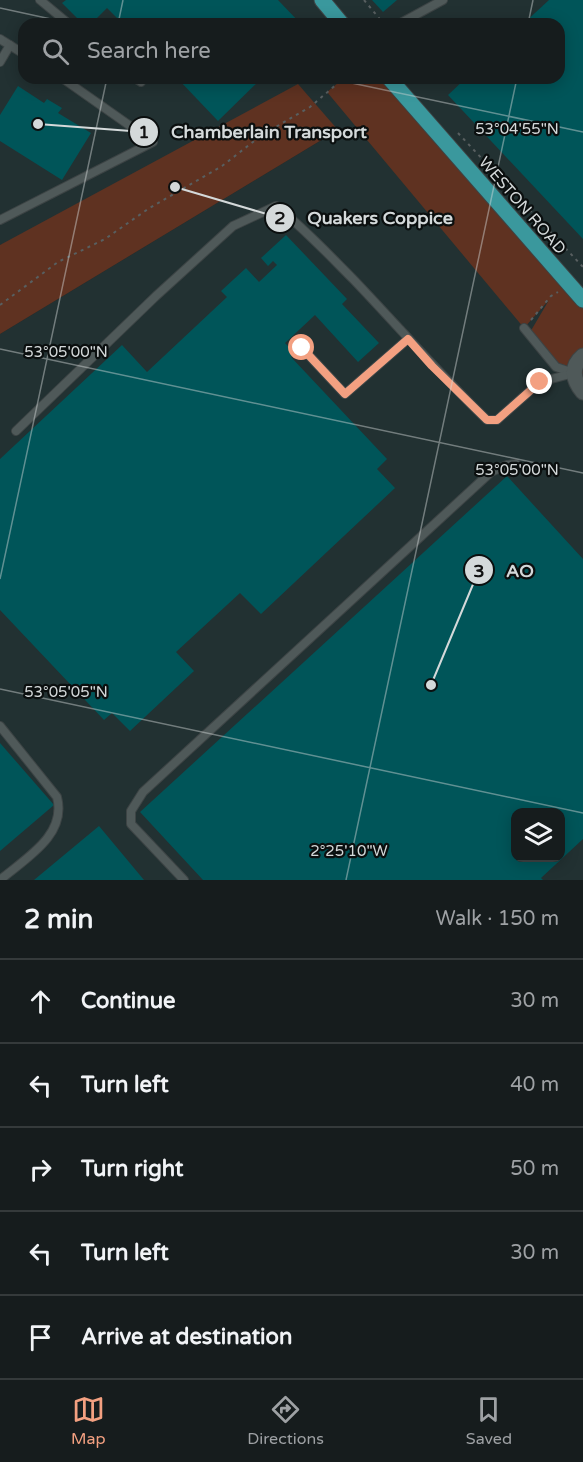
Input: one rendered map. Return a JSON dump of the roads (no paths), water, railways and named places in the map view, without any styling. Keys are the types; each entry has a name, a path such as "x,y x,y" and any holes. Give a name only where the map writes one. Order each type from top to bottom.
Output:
{"main road":[{"path":"321,0 337,18"},
{"name":"WESTON ROAD","path":"394,84 583,300"}],"street":[{"path":"583,356 575,366 574,373 576,383 583,392"}],"lane":[{"path":"40,0 62,18"},
{"path":"410,18 443,0"},
{"path":"0,39 18,50"},
{"path":"0,62 10,45"},
{"path":"0,220 153,142 71,84"},
{"path":"16,431 156,296 233,226 276,206 297,222 432,366 487,420 497,420 540,382 574,373"},
{"path":"524,328 556,367 574,373"},
{"path":"302,348 345,394 408,339"},
{"path":"184,880 131,824 131,811 143,792 492,472 507,465 516,464"},
{"path":"0,726 57,797 60,809 57,825 47,840 0,880"}],"place":[{"name":"Chamberlain Transport","path":"38,124"},
{"name":"Quakers Coppice","path":"175,187"},
{"name":"AO","path":"431,685"}]}
